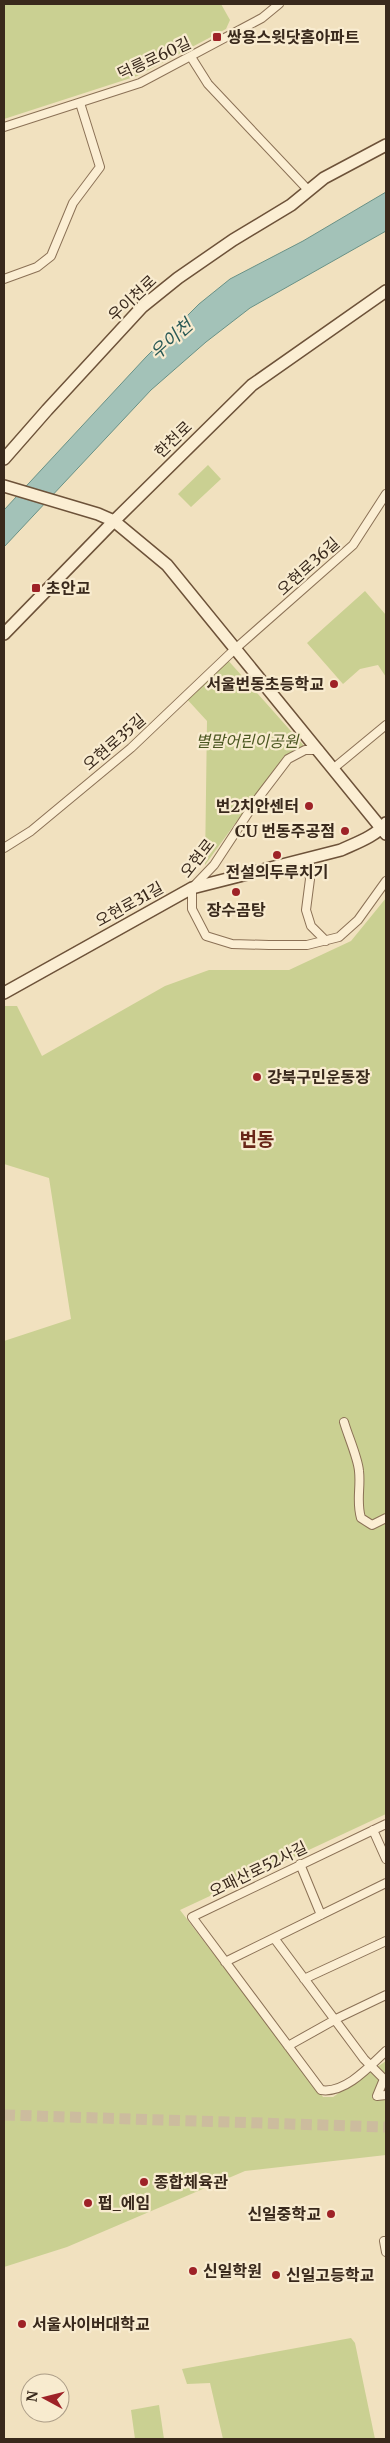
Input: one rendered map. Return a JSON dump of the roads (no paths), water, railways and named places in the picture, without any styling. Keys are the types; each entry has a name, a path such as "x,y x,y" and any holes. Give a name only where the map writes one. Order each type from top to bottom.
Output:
{"street":[{"name":"덕릉로60길","path":"4,127 140,83 192,58 262,18 279,4"},
{"path":"192,58 208,84 309,190"},
{"path":"4,279 38,267 51,256 73,203 100,167 80,103"},
{"name":"우이천로","path":"4,459 46,410 142,307 210,256 291,205 324,178 386,145"},
{"name":"한천로","path":"4,634 114,521 252,385 386,291"},
{"path":"4,486 98,514 114,521 167,565 385,828"},
{"name":"오현로36길","path":"235,649 352,545 386,494"},
{"name":"오현로35길","path":"4,848 31,831 131,748 235,649"},
{"path":"334,768 386,725"},
{"name":"오현로","path":"319,750 306,750 288,759 256,801 214,865 192,888 192,909 206,936 232,944 307,945 339,937 358,920 386,881"},
{"name":"오현로31길","path":"4,993 192,888 341,850 385,828"},
{"path":"307,858 310,879 306,910 311,926 326,941"},
{"path":"344,1422 359,1468 360,1484 357,1497 361,1518 372,1525 386,1518"},
{"name":"오패산로52사길","path":"386,1824 192,1917 321,2090 330,2091 351,2081 386,2051"},
{"path":"373,1830 386,1859"},
{"path":"300,1864 321,1915"},
{"path":"226,1962 386,1883"},
{"path":"274,1938 364,2059 384,2079 377,2096 386,2095"},
{"path":"304,1979 386,1941"},
{"path":"288,2046 334,2020 386,1995"},
{"path":"384,2241 386,2252"}],"water":[{"name":"우이천","path":"386,192 386,231 250,308 206,342 151,390 4,547 4,510 146,357 199,304 230,279 303,241"}],"tunnel":[{"path":"4,2115 386,2127"}],"place":[{"name":"쌍용스윗닷홈아파트","path":"217,37"},
{"name":"초안교","path":"36,588"},
{"name":"서울번동초등학교","path":"334,684"},
{"name":"번2치안센터","path":"309,806"},
{"name":"CU 번동주공점","path":"345,831"},
{"name":"전설의두루치기","path":"277,855"},
{"name":"장수곰탕","path":"236,892"},
{"name":"강북구민운동장","path":"257,1077"},
{"name":"종합체육관","path":"144,2182"},
{"name":"펍_에임","path":"88,2203"},
{"name":"신일중학교","path":"331,2214"},
{"name":"신일학원","path":"193,2271"},
{"name":"신일고등학교","path":"276,2275"},
{"name":"서울사이버대학교","path":"22,2324"}],"district":[{"name":"번동","path":"257,1139"}],"park label":[{"name":"별말어린이공원","path":"247,741"}]}
